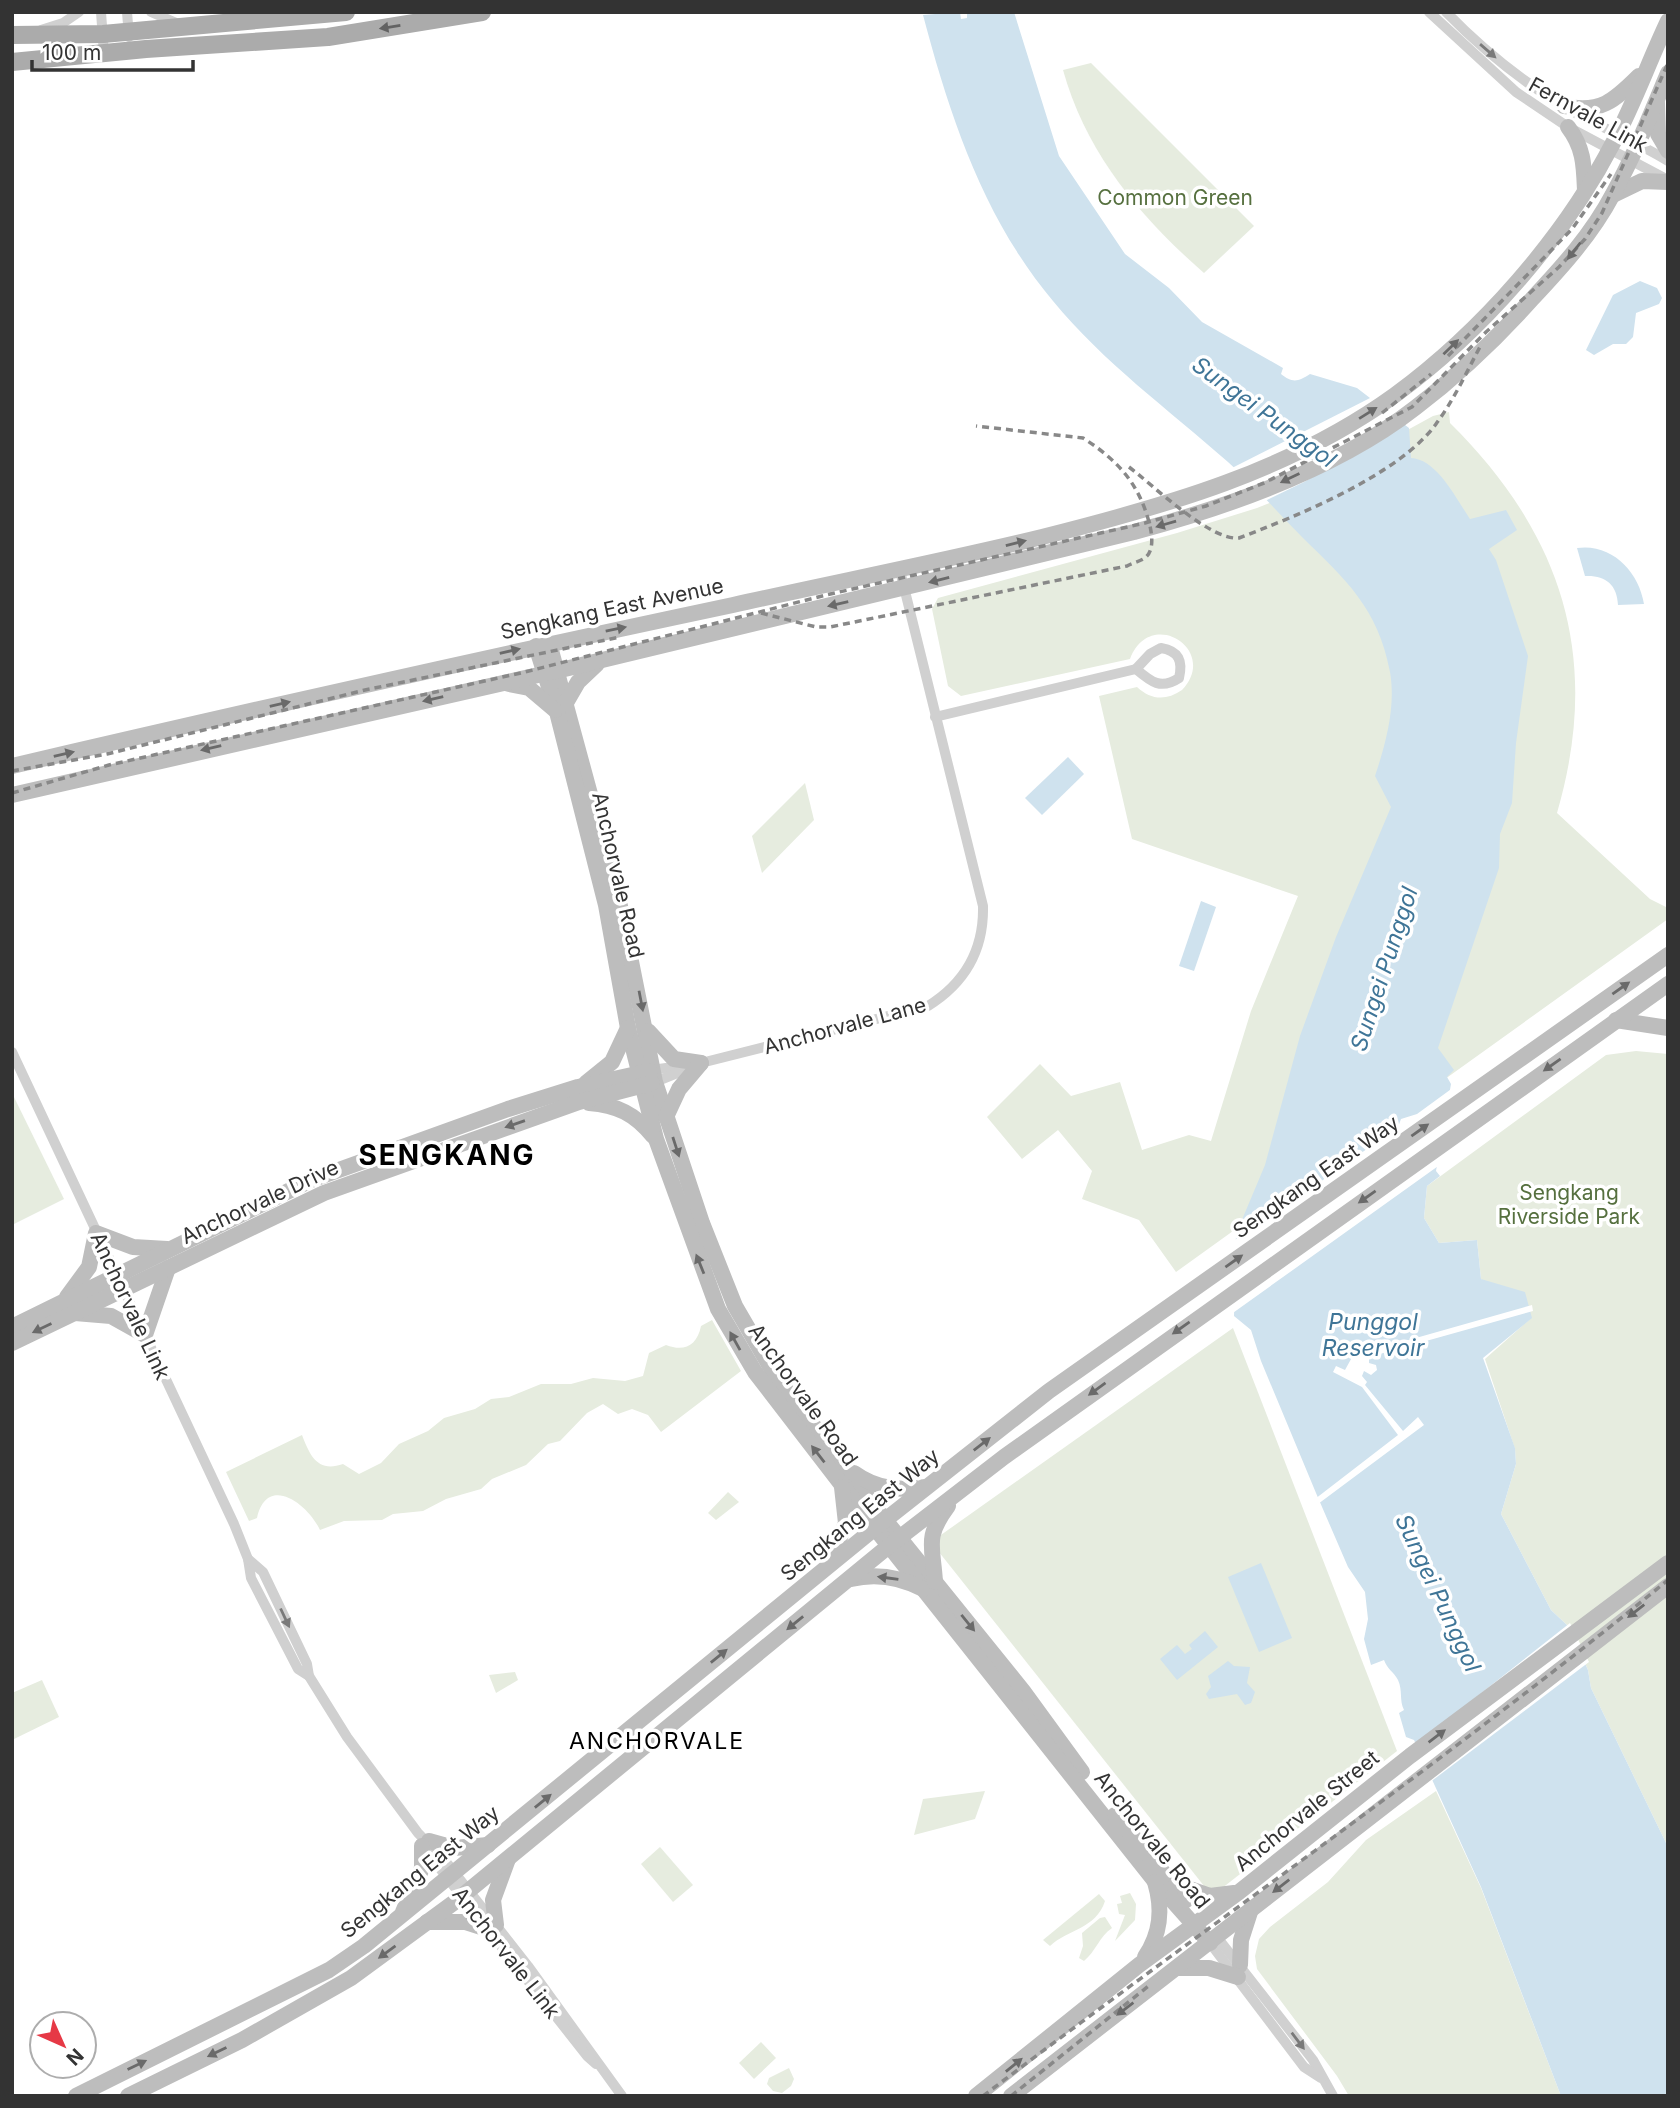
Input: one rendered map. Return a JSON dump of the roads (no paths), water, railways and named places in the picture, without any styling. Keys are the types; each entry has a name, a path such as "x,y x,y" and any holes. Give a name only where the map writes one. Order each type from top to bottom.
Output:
{"main road":[{"path":"19,35 103,34 346,12"},
{"path":"12,62 131,50 328,37 482,12"},
{"name":"Sengkang East Avenue","path":"12,766 542,644 900,571 1142,512 1220,486 1327,437 1399,392 1453,345 1521,275 1572,214 1611,147 1668,20"},
{"path":"1564,106 1585,111 1598,107 1610,101 1646,69"},
{"path":"14,795 904,589 1158,526 1231,503 1340,453 1414,409 1518,315 1566,263 1613,195 1668,73"},
{"path":"1656,101 1658,134 1668,151"},
{"path":"1568,127 1580,143 1585,191"},
{"path":"1613,195 1642,181 1668,181"},
{"name":"Anchorvale Road","path":"542,644 619,901 646,1029 647,1078 656,1139 697,1257 718,1309 739,1349 846,1477"},
{"path":"499,684 529,688 562,706 578,682 602,661"},
{"name":"Anchorvale Road","path":"562,706 606,905 628,1028 647,1078 666,1117 714,1257 752,1340 880,1524 1162,1880 1214,1940"},
{"name":"Sengkang East Way","path":"76,2096 329,1970 401,1917 880,1524 1049,1391 1668,956"},
{"path":"1649,969 1666,988"},
{"name":"Sengkang East Way","path":"128,2096 311,2003 351,1978 465,1893 848,1580 958,1494 1152,1349 1612,1023 1666,988"},
{"path":"1612,1023 1668,1028"},
{"path":"628,1028 612,1062 579,1095 628,1111 656,1139"},
{"path":"646,1029 667,1054 701,1063 679,1089 666,1117"},
{"name":"Anchorvale Drive","path":"12,1327 66,1308 119,1283 170,1250 311,1180 508,1109 647,1078"},
{"name":"Anchorvale Drive","path":"119,1283 168,1268 324,1193 579,1095"},
{"path":"168,1268 145,1335 111,1316 66,1308 89,1267 96,1233 133,1247 170,1250"},
{"name":"Anchorvale Drive","path":"12,1343 66,1308"},
{"path":"825,1569 838,1547 846,1522 846,1477 895,1490 928,1486"},
{"path":"848,1580 866,1576 890,1577 930,1586 930,1543 938,1520 958,1494"},
{"name":"Anchorvale Street","path":"976,2096 1139,1965 1240,1892 1353,1800 1668,1563"},
{"name":"Anchorvale Street","path":"1011,2096 1179,1968 1363,1819 1668,1586"},
{"path":"401,1917 422,1868 423,1840 454,1848 491,1844"},
{"path":"427,1923 465,1922 493,1927 493,1900 509,1857"},
{"path":"1139,1965 1157,1936 1162,1880 1210,1896 1240,1892"},
{"path":"1179,1968 1239,1971 1241,1940 1251,1910"}],"street":[{"path":"19,35 64,23 79,12"},
{"path":"101,12 104,54"},
{"path":"127,12 131,50"},
{"path":"151,12 183,26"},
{"name":"Fernvale Link","path":"1429,12 1516,92 1568,127 1611,147 1668,181"},
{"name":"Fernvale Link","path":"1446,12 1511,71 1564,106 1619,132 1668,161"},
{"name":"Anchorvale Lane","path":"647,1078 928,1006 947,994 965,974 983,929 983,906 900,571"},
{"path":"935,717 1136,669"},
{"name":"Anchorvale Link","path":"12,1052 248,1559 264,1572 307,1664 309,1676 347,1737 423,1840 593,2052 601,2068 622,2096"},
{"path":"1214,1940 1313,2060 1333,2096"}],"water":[{"name":"Punggol Reservoir","path":"960,12 961,19 967,18 967,12 1014,12 1059,156 1125,254 1169,288 1202,322 1283,368 1281,374 1285,377 1295,380 1310,374 1357,388 1409,428 1411,458 1429,465 1438,473 1470,519 1506,510 1517,530 1489,549 1496,560 1528,656 1516,743 1512,803 1500,834 1499,868 1438,1048 1454,1070 1447,1077 1451,1084 1436,1171 1440,1176 1427,1186 1424,1218 1439,1243 1477,1240 1481,1279 1525,1292 1532,1318 1483,1358 1515,1448 1516,1464 1501,1514 1551,1610 1568,1626 1588,1670 1591,1688 1668,1847 1668,2096 1561,2096 1481,1887 1414,1740 1406,1737 1399,1713 1404,1710 1398,1680 1384,1660 1371,1665 1364,1639 1368,1619 1365,1592 1348,1567 1261,1361 1251,1330 1234,1316 1236,1234 1265,1165 1300,1036 1336,937 1391,807 1375,776 1391,711 1392,685 1385,650 1368,612 1333,567 1238,471 1093,345 1053,301 1007,236 972,166 945,91 923,15"},
{"path":"1640,281 1657,288 1662,298 1659,304 1636,313 1633,337 1626,344 1613,344 1594,355 1586,350 1613,295"},
{"path":"1577,548 1602,550 1622,562 1636,581 1644,604 1618,605 1615,591 1609,582 1598,577 1585,576"},
{"path":"1068,757 1084,774 1042,815 1025,798"},
{"path":"1201,901 1216,907 1194,971 1179,966"},
{"path":"1261,1563 1292,1638 1259,1652 1228,1577"},
{"path":"1205,1631 1218,1647 1177,1680 1160,1659 1177,1645 1185,1654 1192,1649 1189,1645"},
{"path":"1228,1661 1234,1666 1250,1667 1247,1683 1255,1692 1251,1703 1245,1705 1237,1694 1209,1699 1206,1694 1211,1687 1208,1676"}],"railway":[{"path":"12,793 109,765 525,672 826,595 1145,523 1206,506 1264,483 1412,407 1486,332 1559,267 1585,239 1602,213 1668,63"},
{"path":"1448,356 1572,229 1611,174"},
{"path":"1129,467 1198,522 1227,537 1239,538 1317,506 1373,477 1398,460 1419,443 1436,424 1481,345"},
{"path":"1382,413 1431,374"},
{"path":"761,613 816,627 830,627 1127,566 1149,554 1150,526 1140,498 1126,475 1096,447 1083,438 976,426"},
{"path":"12,771 107,754 365,690 620,637"},
{"path":"983,2096 1500,1713 1668,1580"},
{"path":"1011,2096 1151,1984"}],"district":[{"name":"SENGKANG","path":"447,1155"},
{"name":"ANCHORVALE","path":"657,1741"}],"park label":[{"name":"Common Green","path":"1175,198"},
{"name":"Sengkang Riverside Park","path":"1569,1205"}],"water label":[{"name":"Sungei Punggol","path":"1264,412"},
{"name":"Sungei Punggol","path":"1384,969"},
{"name":"Sungei Punggol","path":"1438,1593"}]}
